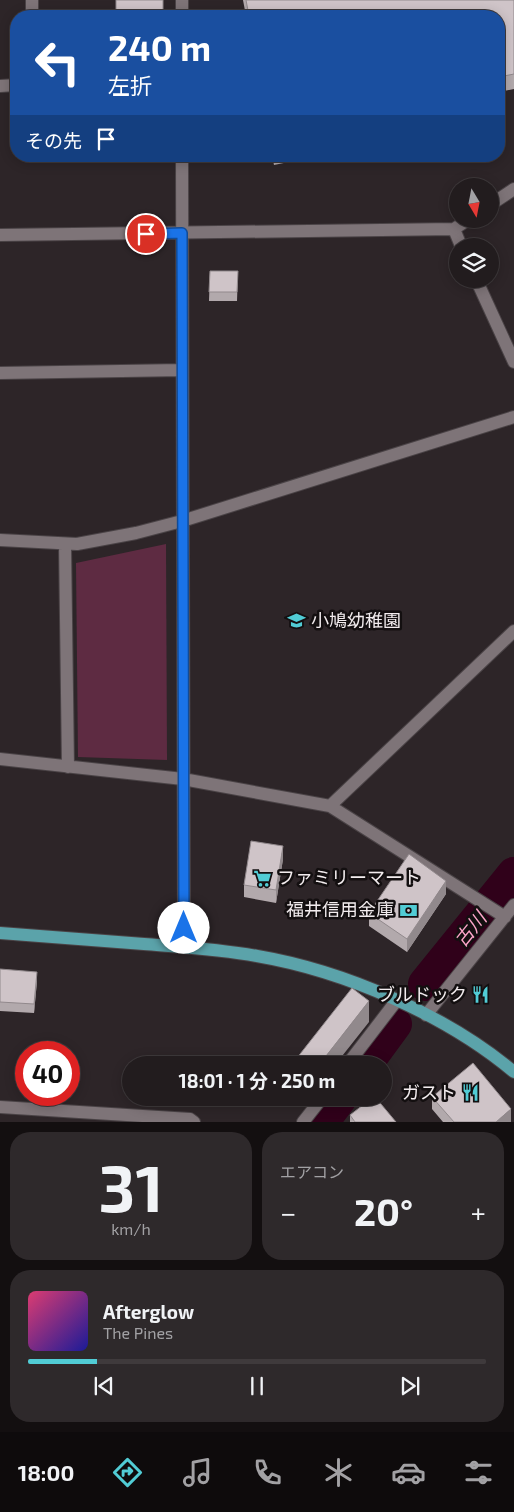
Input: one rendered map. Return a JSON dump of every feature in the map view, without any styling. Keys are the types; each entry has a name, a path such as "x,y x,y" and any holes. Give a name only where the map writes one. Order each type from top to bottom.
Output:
{"main road":[{"path":"0,933 184,947 283,961 347,980 397,1000 484,1050 514,1072"}],"street":[{"path":"182,162 184,947"},
{"path":"499,199 514,189"},
{"path":"0,235 454,229 458,238"},
{"path":"480,288 514,362"},
{"path":"0,373 182,370"},
{"path":"0,540 77,544 182,521 514,417"},
{"path":"65,544 68,767"},
{"path":"330,806 514,631"},
{"path":"0,759 183,779 330,806 505,917"},
{"path":"426,1015 514,905"},
{"path":"354,1056 397,1000"},
{"path":"303,1122 316,1106"},
{"path":"0,1107 190,1119 194,1122"}],"shaded area":[{"path":"166,544 167,760 78,757 76,563"}],"building":[{"path":"116,0 163,0 163,10 116,10"},
{"path":"246,0 514,0 514,74 505,76 505,10 248,10"},
{"path":"210,271 238,271 237,292 209,292"},
{"name":"ファミリーマート","path":"251,841 283,846 276,890 244,885"},
{"name":"福井信用金庫","path":"409,854 446,881 407,939 369,913"},
{"path":"0,969 37,972 34,1004 0,1002"},
{"path":"352,988 369,1001 326,1056 299,1056"},
{"name":"ガスト","path":"473,1063 511,1109 496,1122 454,1122 432,1097"},
{"path":"362,1106 383,1106 396,1122 355,1122 350,1115"}],"waterway":[{"name":"古川","path":"425,984 514,874"},
{"name":"古川","path":"372,1056 395,1024"},
{"name":"古川","path":"322,1122 334,1106"}],"place":[{"name":"小鳩幼稚園","path":"297,621"},
{"name":"ファミリーマート","path":"263,878"},
{"name":"福井信用金庫","path":"408,910"},
{"name":"ブルドック","path":"481,995"},
{"name":"ガスト","path":"470,1093"}],"route":[{"path":"146,234 182,233 184,928"}]}
